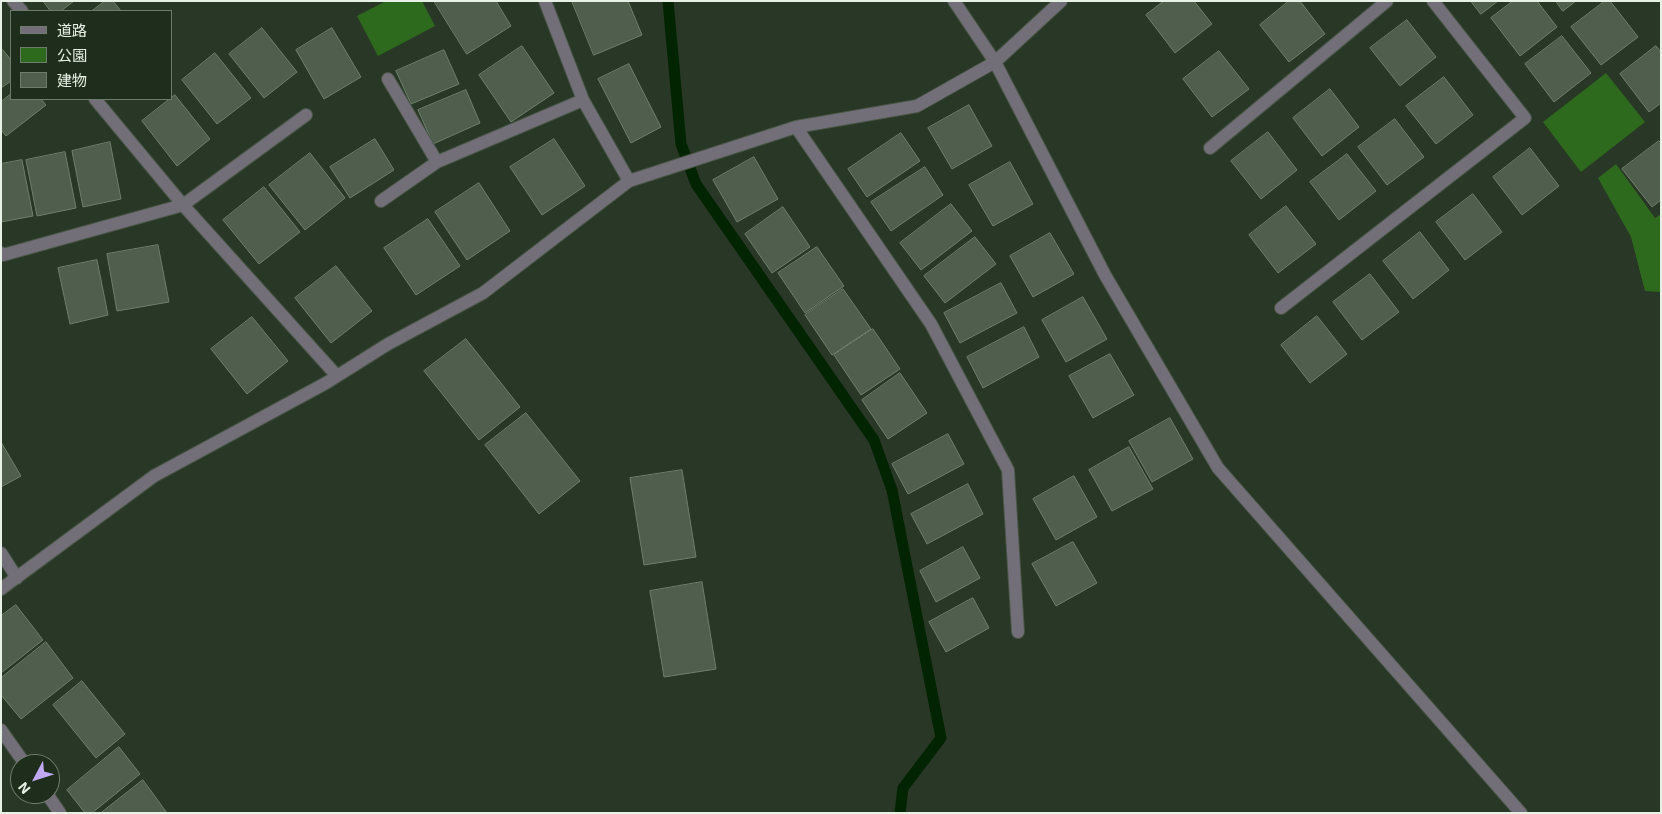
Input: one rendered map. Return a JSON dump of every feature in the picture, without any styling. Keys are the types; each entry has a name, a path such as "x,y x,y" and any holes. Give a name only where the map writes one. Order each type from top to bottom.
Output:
{"street":[{"path":"545,1 583,100 629,181"},
{"path":"954,1 995,62 1105,275 1218,468 1521,813"},
{"path":"1,589 154,476 337,376 388,344 483,293 629,181 796,127 917,106 995,62 1061,1"},
{"path":"1210,148 1387,1"},
{"path":"1281,308 1525,118 1433,1"},
{"path":"388,79 437,162"},
{"path":"96,100 183,205 337,376"},
{"path":"381,201 437,162 583,100"},
{"path":"1,253 12,252 183,205 306,115"},
{"path":"796,127 931,324 1008,470 1018,632"},
{"path":"1,552 17,578"},
{"path":"1,730 18,754"}],"green space":[{"path":"386,1 422,1 435,26 378,56 357,16"},
{"path":"1606,73 1645,122 1581,172 1543,122"},
{"path":"1616,164 1655,218 1661,214 1661,292 1645,291 1631,237 1598,178"}],"building":[{"path":"43,1 74,1 62,10 50,10"},
{"path":"105,1 113,1 120,10 93,10"},
{"path":"434,1 496,1 511,26 467,54"},
{"path":"572,1 628,1 642,35 594,55"},
{"path":"1164,1 1194,1 1212,24 1175,53 1146,15"},
{"path":"1289,1 1300,1 1325,34 1289,62 1260,25"},
{"path":"1471,1 1498,1 1481,14"},
{"path":"1513,1 1537,1 1557,27 1520,56 1491,18"},
{"path":"1556,1 1576,1 1563,11"},
{"path":"1605,1 1610,1 1638,37 1601,65 1571,27"},
{"path":"1407,20 1436,57 1400,86 1370,48"},
{"path":"262,28 297,72 264,98 229,54"},
{"path":"332,28 361,77 324,99 296,50"},
{"path":"1562,36 1591,73 1554,102 1525,64"},
{"path":"522,46 554,93 511,122 479,75"},
{"path":"1656,46 1661,52 1661,103 1649,112 1620,74"},
{"path":"3,50 10,59 10,82 1,88 1,51"},
{"path":"444,50 459,84 411,104 396,71"},
{"path":"1219,51 1249,89 1212,117 1183,79"},
{"path":"215,53 251,98 217,124 182,80"},
{"path":"629,64 661,127 631,143 598,79"},
{"path":"1444,77 1473,115 1436,144 1406,106"},
{"path":"1330,89 1359,127 1322,156 1293,118"},
{"path":"466,90 480,123 433,144 418,110"},
{"path":"10,95 10,100 42,100 46,105 6,136 1,130 1,102"},
{"path":"175,95 210,139 177,166 142,121 169,100 172,100"},
{"path":"969,105 992,146 952,169 928,128"},
{"path":"1395,119 1424,157 1387,185 1358,147"},
{"path":"1268,132 1297,170 1261,199 1231,161"},
{"path":"901,133 920,161 867,197 848,169"},
{"path":"375,139 394,170 350,198 330,167"},
{"path":"554,139 585,186 542,215 510,167"},
{"path":"1659,141 1661,143 1661,200 1652,207 1622,169"},
{"path":"110,142 121,199 83,207 72,151"},
{"path":"1530,148 1559,186 1522,215 1493,177"},
{"path":"65,152 76,208 37,216 26,160"},
{"path":"310,153 345,198 305,230 269,185"},
{"path":"1347,154 1376,191 1339,220 1310,182"},
{"path":"754,157 778,199 737,222 713,180"},
{"path":"22,160 33,216 1,222 1,164"},
{"path":"1010,162 1033,204 993,226 969,185"},
{"path":"925,167 943,195 891,231 871,202"},
{"path":"479,183 510,231 467,260 435,212"},
{"path":"264,187 300,232 259,264 223,220"},
{"path":"1473,194 1502,232 1465,260 1436,222"},
{"path":"951,204 972,231 921,270 900,243"},
{"path":"1286,206 1316,244 1278,273 1249,235"},
{"path":"783,207 810,247 772,273 745,234"},
{"path":"428,219 460,266 416,295 384,248"},
{"path":"1420,232 1449,270 1413,299 1383,261"},
{"path":"1050,233 1074,274 1033,297 1010,256"},
{"path":"975,237 996,264 945,303 924,276"},
{"path":"158,245 169,302 117,311 107,254"},
{"path":"817,247 844,286 805,313 778,273"},
{"path":"97,260 108,315 70,324 58,268"},
{"path":"336,266 372,311 331,343 295,298"},
{"path":"1370,274 1399,312 1362,340 1333,302"},
{"path":"1001,283 1017,313 960,343 944,313"},
{"path":"843,289 871,329 832,355 805,315"},
{"path":"1083,297 1107,339 1066,362 1042,320"},
{"path":"1317,316 1347,354 1310,383 1281,345"},
{"path":"252,317 288,361 247,394 211,349"},
{"path":"1024,327 1039,357 983,388 967,357"},
{"path":"873,329 900,369 861,395 834,355"},
{"path":"466,339 520,407 479,440 424,371"},
{"path":"1110,354 1134,395 1093,418 1069,376"},
{"path":"900,373 927,413 888,439 862,400"},
{"path":"526,413 580,481 539,514 485,445"},
{"path":"1170,418 1193,459 1152,482 1129,441"},
{"path":"948,434 964,464 908,494 892,464"},
{"path":"1,442 21,476 1,487"},
{"path":"1129,447 1153,489 1112,511 1089,470"},
{"path":"682,470 696,557 644,565 630,478"},
{"path":"1074,476 1097,517 1056,540 1033,499"},
{"path":"968,484 983,514 927,544 911,514"},
{"path":"1073,542 1097,583 1056,606 1032,564"},
{"path":"963,547 980,578 936,602 920,571"},
{"path":"702,582 716,669 664,677 650,591"},
{"path":"973,598 989,628 946,652 929,622"},
{"path":"16,605 43,640 1,673 1,616"},
{"path":"46,642 73,678 21,719 1,695 1,678"},
{"path":"82,681 125,734 96,758 53,705"},
{"path":"119,747 140,774 92,813 85,813 67,790"},
{"path":"143,780 167,813 101,813"}],"waterway":[{"path":"668,1 681,144 696,184 874,440 892,490 941,738 903,788 900,813"}]}
